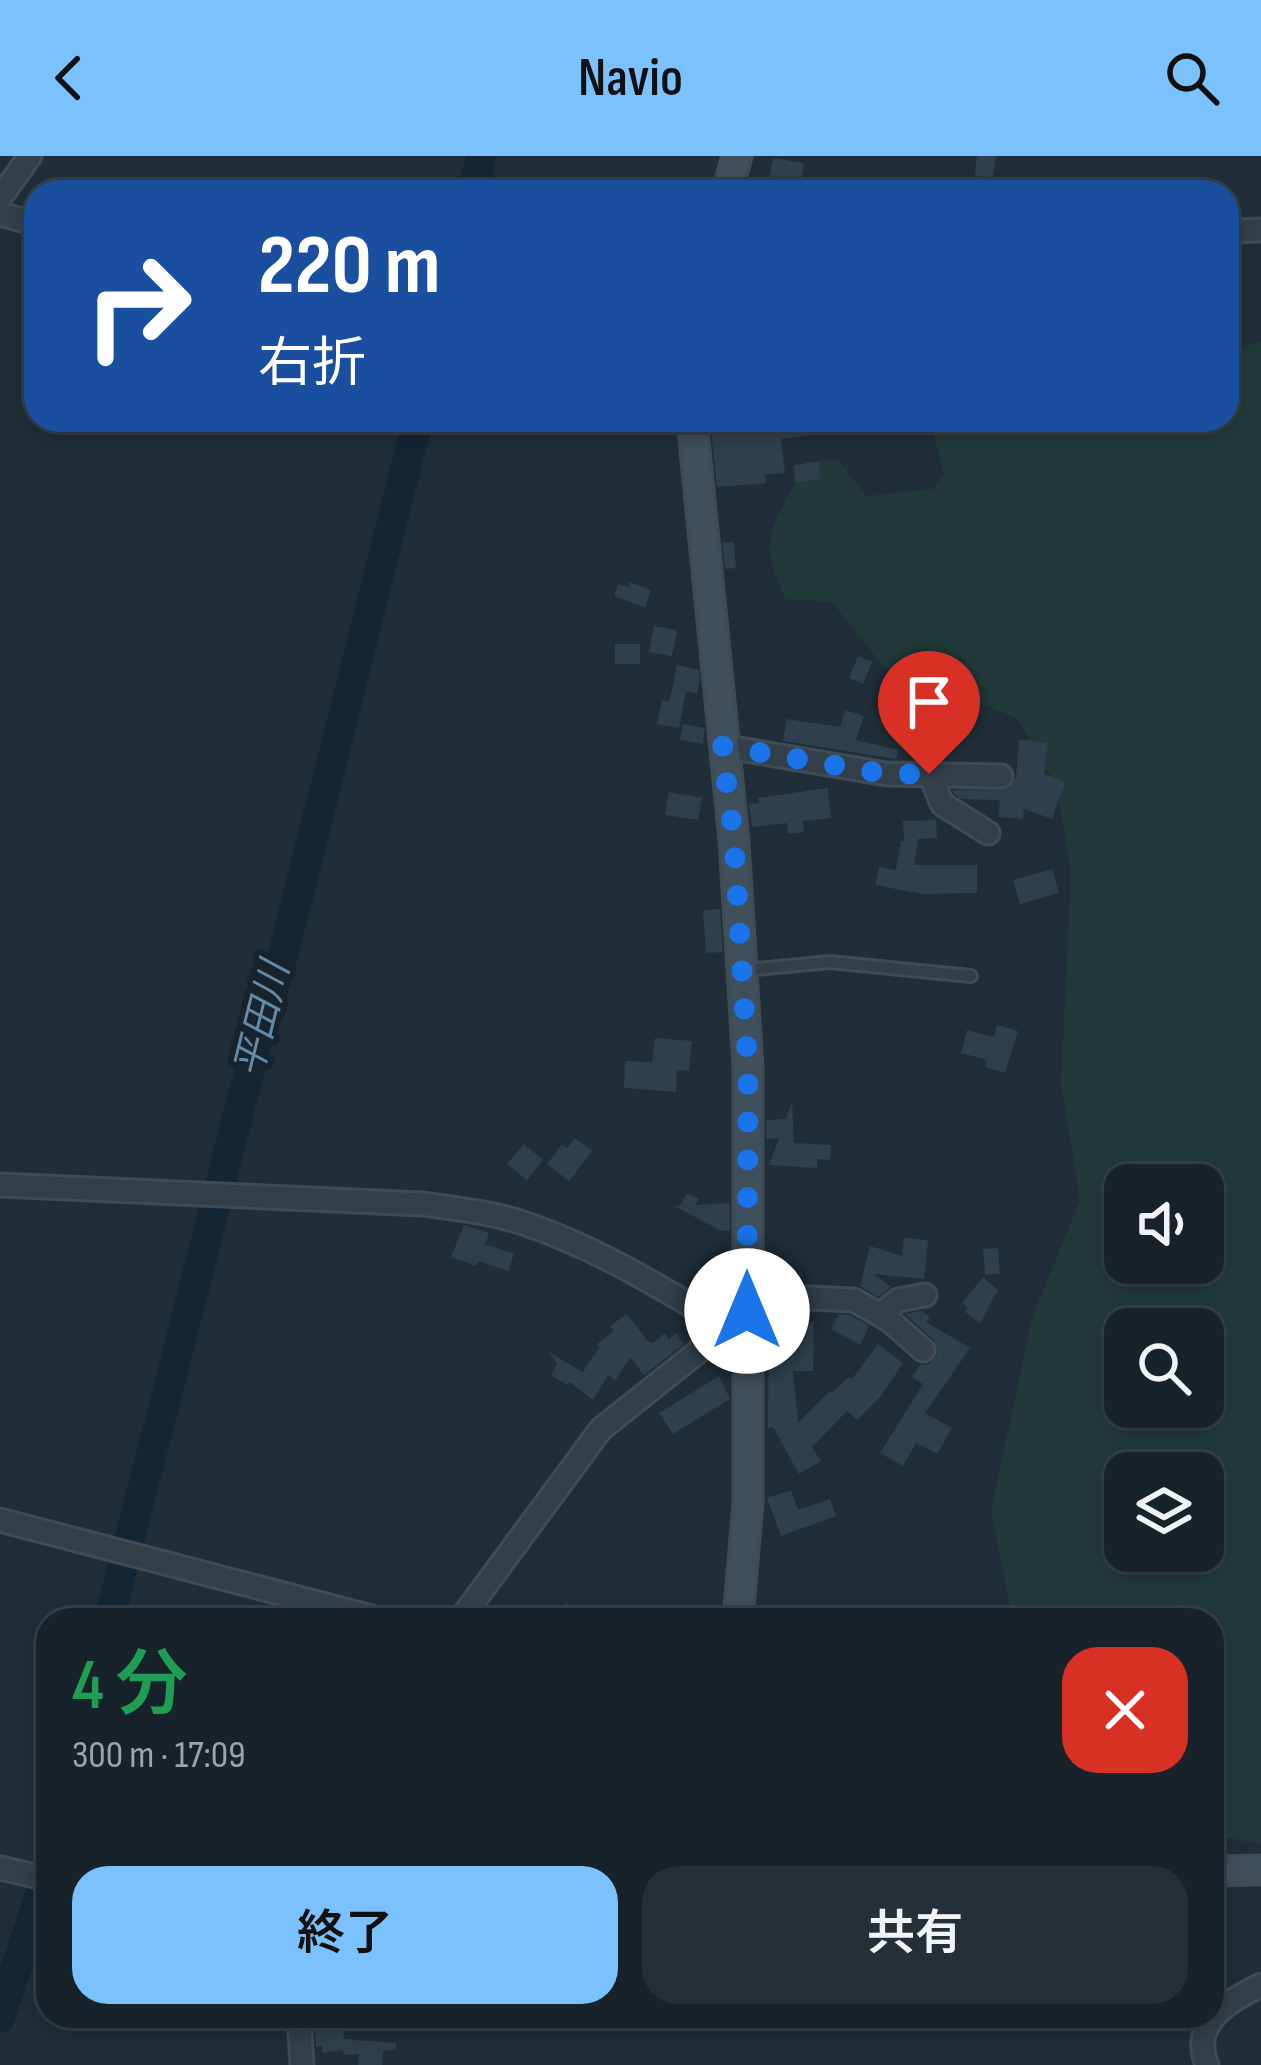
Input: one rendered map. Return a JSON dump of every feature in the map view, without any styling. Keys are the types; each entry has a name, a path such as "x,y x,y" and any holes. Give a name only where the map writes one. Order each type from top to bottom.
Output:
{"street":[{"path":"0,198 30,156"},
{"path":"693,432 734,841 749,1090 741,1311 748,1503 740,1608"},
{"path":"722,746 886,774 1001,776"},
{"path":"929,774 942,804 988,833"},
{"path":"0,1185 423,1204 521,1222 741,1311 854,1300 880,1314 923,1350"},
{"path":"880,1314 898,1300 925,1295"},
{"path":"469,1608 601,1430 741,1311"},
{"path":"0,1520 336,1608"},
{"path":"0,1868 36,1876"},
{"path":"1224,1871 1261,1870"},
{"path":"1224,2006 1261,1985"},
{"path":"300,2028 302,2065"},
{"path":"1206,2028 1208,2065"}],"lane":[{"path":"743,971 830,962 971,976"}],"green space":[{"path":"1261,341 1261,1844 1224,1837 1224,1608 1014,1608 1010,1604 991,1510 1033,1315 1080,1201 1061,1085 1071,873 1056,785 1017,718 883,666 832,602 786,599 770,542 804,462 838,460 867,496 933,489 944,474 934,435 937,432 1239,432 1239,349"}],"building":[{"path":"977,156 996,156 993,178 975,176"},
{"path":"773,158 804,163 801,180 769,178"},
{"path":"711,432 814,435 781,439 785,473 765,475 766,483 717,487"},
{"path":"819,462 820,479 795,482 794,465"},
{"path":"734,542 736,568 725,569 722,543"},
{"path":"630,582 651,590 645,608 614,596 618,584 628,587"},
{"path":"654,626 677,630 672,656 649,652"},
{"path":"615,644 640,644 640,664 615,664"},
{"path":"858,656 872,662 863,684 849,678"},
{"path":"677,665 699,670 700,680 697,694 686,691 679,728 657,724 662,700 669,702"},
{"path":"845,710 864,716 856,740 898,750 896,759 783,741 787,719 840,727"},
{"path":"683,724 705,728 703,744 680,740"},
{"path":"1019,739 1048,743 1044,774 1065,782 1052,819 1024,809 1023,819 998,817 1000,800 961,799 954,794 953,790 1009,788 1016,777"},
{"path":"828,788 831,818 803,821 804,832 788,834 787,823 752,827 749,804 759,803 758,798"},
{"path":"669,792 702,798 698,820 665,815"},
{"path":"936,820 937,838 918,839 914,865 977,865 977,893 922,894 875,885 879,867 896,870 904,841 903,821"},
{"path":"1052,869 1059,893 1020,904 1013,880"},
{"path":"720,909 723,952 706,953 703,910"},
{"path":"997,1025 1018,1031 1005,1073 985,1067 987,1060 961,1053 967,1030 994,1037"},
{"path":"655,1038 692,1041 689,1071 677,1070 676,1092 624,1088 625,1061 652,1062"},
{"path":"792,1101 794,1143 831,1145 830,1160 817,1159 817,1168 769,1165 779,1138 766,1139 766,1120 786,1119"},
{"path":"575,1138 592,1151 569,1181 547,1164 562,1144 567,1148"},
{"path":"524,1144 543,1160 527,1180 507,1164"},
{"path":"687,1193 699,1199 695,1205 730,1203 730,1231 674,1206 680,1206"},
{"path":"464,1225 489,1233 485,1244 514,1254 508,1271 451,1257"},
{"path":"904,1238 928,1240 924,1279 874,1274 891,1287 878,1297 860,1286 870,1246 902,1256"},
{"path":"998,1248 1000,1274 985,1275 983,1249"},
{"path":"983,1277 998,1290 980,1323 965,1312 968,1308 962,1303"},
{"path":"769,1311 798,1312 799,1323 814,1322 813,1371 793,1371 798,1423 830,1391 852,1379 878,1344 903,1363 881,1396 857,1420 847,1411 812,1447 821,1461 799,1474 773,1427 768,1428"},
{"path":"922,1311 930,1317 926,1322 970,1348 925,1413 952,1428 937,1454 916,1443 903,1466 880,1453 923,1384 912,1377 937,1354 934,1340 905,1314"},
{"path":"627,1314 648,1341 653,1343 665,1333 669,1339 676,1333 684,1344 644,1375 630,1357 616,1380 608,1375 593,1400 570,1382 567,1385 551,1375 557,1364 549,1352 583,1372 597,1344 614,1331 610,1326"},
{"path":"839,1314 869,1326 860,1345 831,1329"},
{"path":"719,1376 730,1399 673,1434 659,1413"},
{"path":"791,1490 798,1510 830,1499 836,1516 781,1536 767,1498"},
{"path":"315,2028 343,2028 344,2039 396,2043 396,2050 383,2051 382,2065 358,2065 359,2054 322,2053 322,2046 316,2047"}],"waterway":[{"name":"平田川","path":"476,180 481,156"},
{"name":"平田川","path":"112,1608 415,432"},
{"name":"平田川","path":"0,2018 36,1907"}],"route":[{"path":"747,1311 748,1068 734,841 722,746 886,774 929,774"}]}
